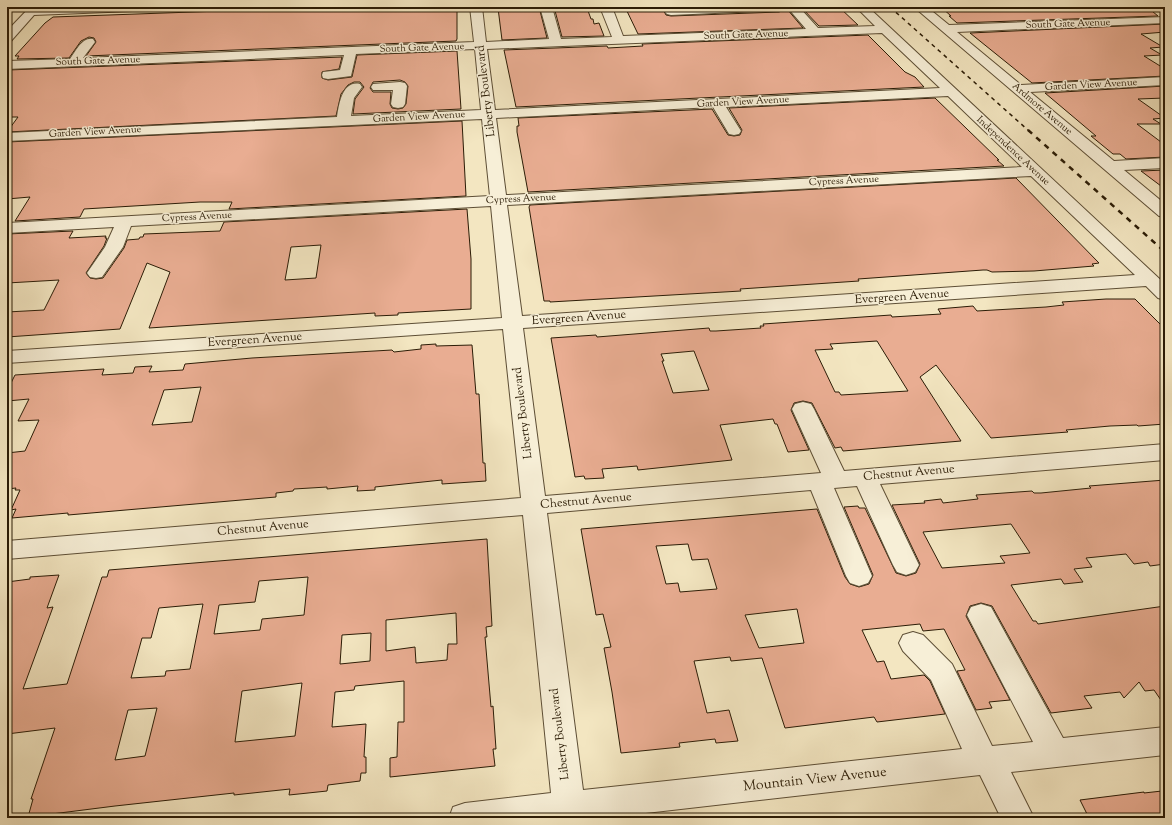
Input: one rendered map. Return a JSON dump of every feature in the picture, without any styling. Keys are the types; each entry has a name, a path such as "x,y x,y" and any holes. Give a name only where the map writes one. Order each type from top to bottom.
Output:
{"street":[{"path":"7,38 34,9 158,7"},
{"name":"Liberty Boulevard","path":"476,7 569,812"},
{"path":"546,7 556,42"},
{"path":"606,7 619,40"},
{"path":"686,37 670,9 779,7"},
{"path":"793,7 815,32"},
{"name":"Independence Avenue","path":"862,7 1165,294"},
{"name":"Ardmore Avenue","path":"920,7 1165,212"},
{"path":"94,22 105,9"},
{"name":"South Gate Avenue","path":"946,29 1165,20"},
{"name":"South Gate Avenue","path":"7,65 885,29"},
{"path":"74,62 89,42"},
{"path":"328,75 346,73 351,51"},
{"name":"Garden View Avenue","path":"1018,89 1165,82"},
{"path":"378,87 400,86 398,111"},
{"path":"343,121 347,98 355,87"},
{"name":"Garden View Avenue","path":"7,137 343,121 398,111 489,114 951,92"},
{"path":"717,103 734,131"},
{"path":"1110,166 1165,163"},
{"name":"Cypress Avenue","path":"7,228 1035,171"},
{"path":"96,272 114,247 125,221"},
{"name":"Evergreen Avenue","path":"7,357 1150,280"},
{"path":"803,410 860,576"},
{"name":"Chestnut Avenue","path":"7,550 1165,452"},
{"path":"865,477 906,565"},
{"path":"981,615 1055,753"},
{"path":"913,642 942,672 986,761 1018,818"},
{"name":"Mountain View Avenue","path":"464,818 569,812 986,761 1165,741"}],"building":[{"path":"332,7 457,7 457,39 456,41 86,56 96,42 94,38 89,37 81,41 69,58 17,59 19,56 15,56 45,23 53,17"},
{"path":"539,7 547,38 502,40 498,8"},
{"path":"554,7 587,8 594,24 599,23 604,36 562,37"},
{"path":"625,7 680,7 671,8 664,11 666,15 671,16 779,12 787,9 803,28 638,34"},
{"path":"801,7 839,7 858,25 819,26"},
{"path":"941,7 1147,7 1158,16 957,23"},
{"path":"1165,24 1165,32 1141,34 1163,47 1150,48 1162,55 1144,56 1165,69 1165,76 1032,83 970,33"},
{"path":"868,35 905,72 915,77 924,87 516,107 504,50 607,46 608,48 643,46 642,44"},
{"path":"457,51 461,109 353,114 355,99 364,87 360,82 354,82 348,85 341,94 336,116 7,132 18,117 7,117 8,70 342,57 339,69 322,72 322,78 328,80 352,77 357,55","holes":["400,80 405,82 408,86 406,104 403,108 398,109 392,108 390,104 391,92 373,92 370,88 373,82"]},
{"path":"1165,86 1165,98 1138,99 1165,118 1153,119 1161,124 1137,124 1165,145 1165,157 1126,159 1120,154 1113,154 1091,136 1096,136 1045,93"},
{"path":"935,98 1004,166 528,192 517,132 517,126 519,126 518,118 712,109 728,135 734,136 740,135 742,130 729,108"},
{"path":"462,121 466,196 229,209 232,202 200,202 84,209 80,217 15,221 30,197 7,199 7,142"},
{"path":"1165,170 1165,189 1141,171"},
{"path":"1016,178 1099,263 1092,264 1094,266 1034,271 992,272 983,270 858,279 859,281 740,289 741,291 550,302 544,301 529,207 530,205"},
{"path":"467,209 471,259 471,309 398,313 398,315 375,316 375,313 149,328 170,272 147,263 120,329 7,337 7,312 44,310 59,280 7,283 7,234 73,231 69,238 106,236 105,238 107,238 104,246 86,273 90,278 96,279 103,278 124,248 127,240 139,239 140,237 143,237 144,234 220,231 224,222","holes":["321,245 316,278 285,280 291,247"]},
{"path":"1135,299 1165,329 1165,424 1110,426 1066,430 1068,432 991,438 936,365 920,377 961,441 843,451 841,447 835,448 812,403 803,401 794,403 791,410 809,450 788,452 777,424 775,424 773,419 720,425 732,460 638,470 637,466 602,469 604,478 585,479 584,476 575,477 551,338 596,335 597,337 709,328 710,331 716,331 761,328 760,326 764,326 763,324 891,315 892,317 941,314 938,309 973,306 977,311 1046,307 1064,305 1062,302","holes":["877,341 908,391 841,395 839,392 835,392 815,350 833,349 830,344","694,351 709,390 673,393 661,354"]},
{"path":"421,345 472,345 476,394 479,394 483,463 485,463 486,481 442,484 442,480 375,487 375,490 357,491 358,486 327,489 327,487 294,489 293,491 276,493 276,497 68,515 68,513 12,518 16,509 11,510 20,490 15,490 16,488 7,489 7,453 25,451 39,420 18,421 29,399 7,401 7,391 15,375 104,369 102,375 133,373 135,367 152,366 149,372 183,370 185,364 252,358 392,350 394,352 421,349","holes":["201,387 192,422 152,425 164,390"]},
{"path":"1165,480 1165,564 1150,566 1148,562 1134,564 1126,554 1086,558 1092,567 1074,569 1083,582 1064,584 1061,579 1011,585 1033,621 1036,621 1038,624 1165,606 1165,706 1154,690 1145,691 1139,682 1124,698 1120,692 1084,696 1092,708 1051,713 992,606 981,603 970,606 966,616 1010,700 989,702 992,708 976,710 957,671 965,670 944,629 923,631 920,624 862,630 877,662 884,661 891,679 924,675 930,681 945,714 877,722 874,717 785,728 762,658 731,661 730,657 694,661 707,713 729,710 738,741 716,743 715,739 679,743 680,747 621,753 604,648 611,647 603,614 596,615 581,529 817,509 845,577 850,584 859,587 869,584 873,575 844,507 858,506 859,508 865,508 896,573 906,576 916,573 920,564 892,505 925,503 924,501 941,499 943,503 978,499 976,495 1032,491 1034,493 1041,493 1091,488 1089,486","holes":["1011,524 1030,553 1000,556 1005,563 942,568 923,532","688,544 692,560 708,559 717,589 680,592 678,583 666,584 656,546","797,609 804,643 759,648 745,615"]},
{"path":"487,539 492,626 486,627 487,637 485,637 491,707 493,706 496,749 493,749 495,766 390,777 390,758 397,757 398,722 404,722 404,681 355,686 354,690 335,692 332,727 366,724 364,757 366,757 366,773 361,773 360,781 328,785 327,791 289,795 290,789 234,795 234,793 28,817 33,799 31,799 55,728 7,734 7,582 30,579 30,577 59,575 47,608 53,607 23,689 67,684 102,577 107,577 109,570","holes":["308,577 304,615 262,619 260,630 214,634 219,605 255,602 259,581","203,604 190,669 166,671 165,676 131,678 142,638 151,638 159,608","456,613 457,644 448,644 447,660 416,663 415,647 386,651 386,620","371,633 370,661 340,664 342,635","302,683 295,736 235,742 242,691","157,708 145,756 115,760 128,710"]},
{"path":"1162,791 1165,797 1165,818 1089,818 1080,800 1144,792"}],"railway":[{"path":"890,7 1029,131"},
{"path":"1028,130 1165,252"}]}
